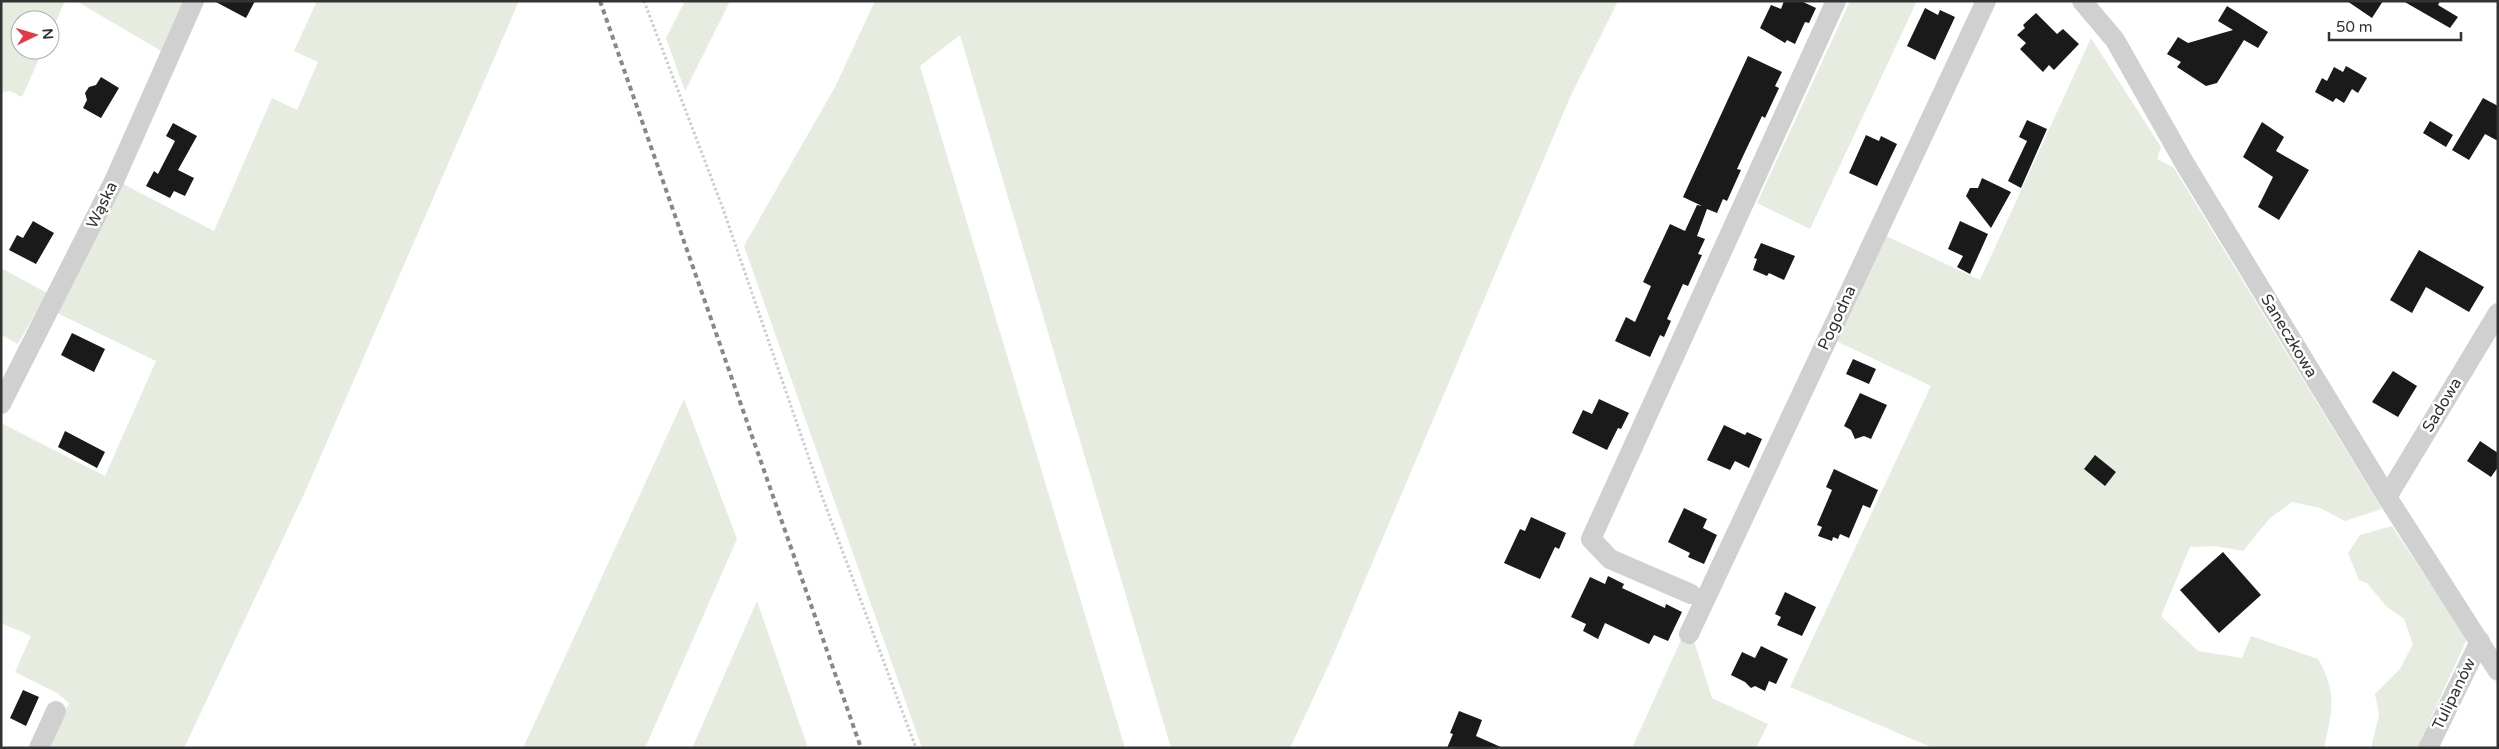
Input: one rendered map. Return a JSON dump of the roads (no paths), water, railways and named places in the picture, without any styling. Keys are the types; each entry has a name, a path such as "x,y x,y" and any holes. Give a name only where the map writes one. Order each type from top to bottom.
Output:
{"street":[{"name":"Wąska","path":"1,404 114,181 194,1"},
{"path":"1691,594 1610,559 1591,539 1836,1"},
{"name":"Pogodna","path":"1689,634 1986,1"},
{"name":"Saneczkowa","path":"2082,1 2115,40 2185,164 2387,497 2498,671"},
{"name":"Sadowa","path":"2387,497 2498,313"},
{"name":"Tulipanów","path":"2428,748 2480,641"},
{"path":"39,748 56,710"}],"railway":[{"path":"600,1 861,748"}]}
